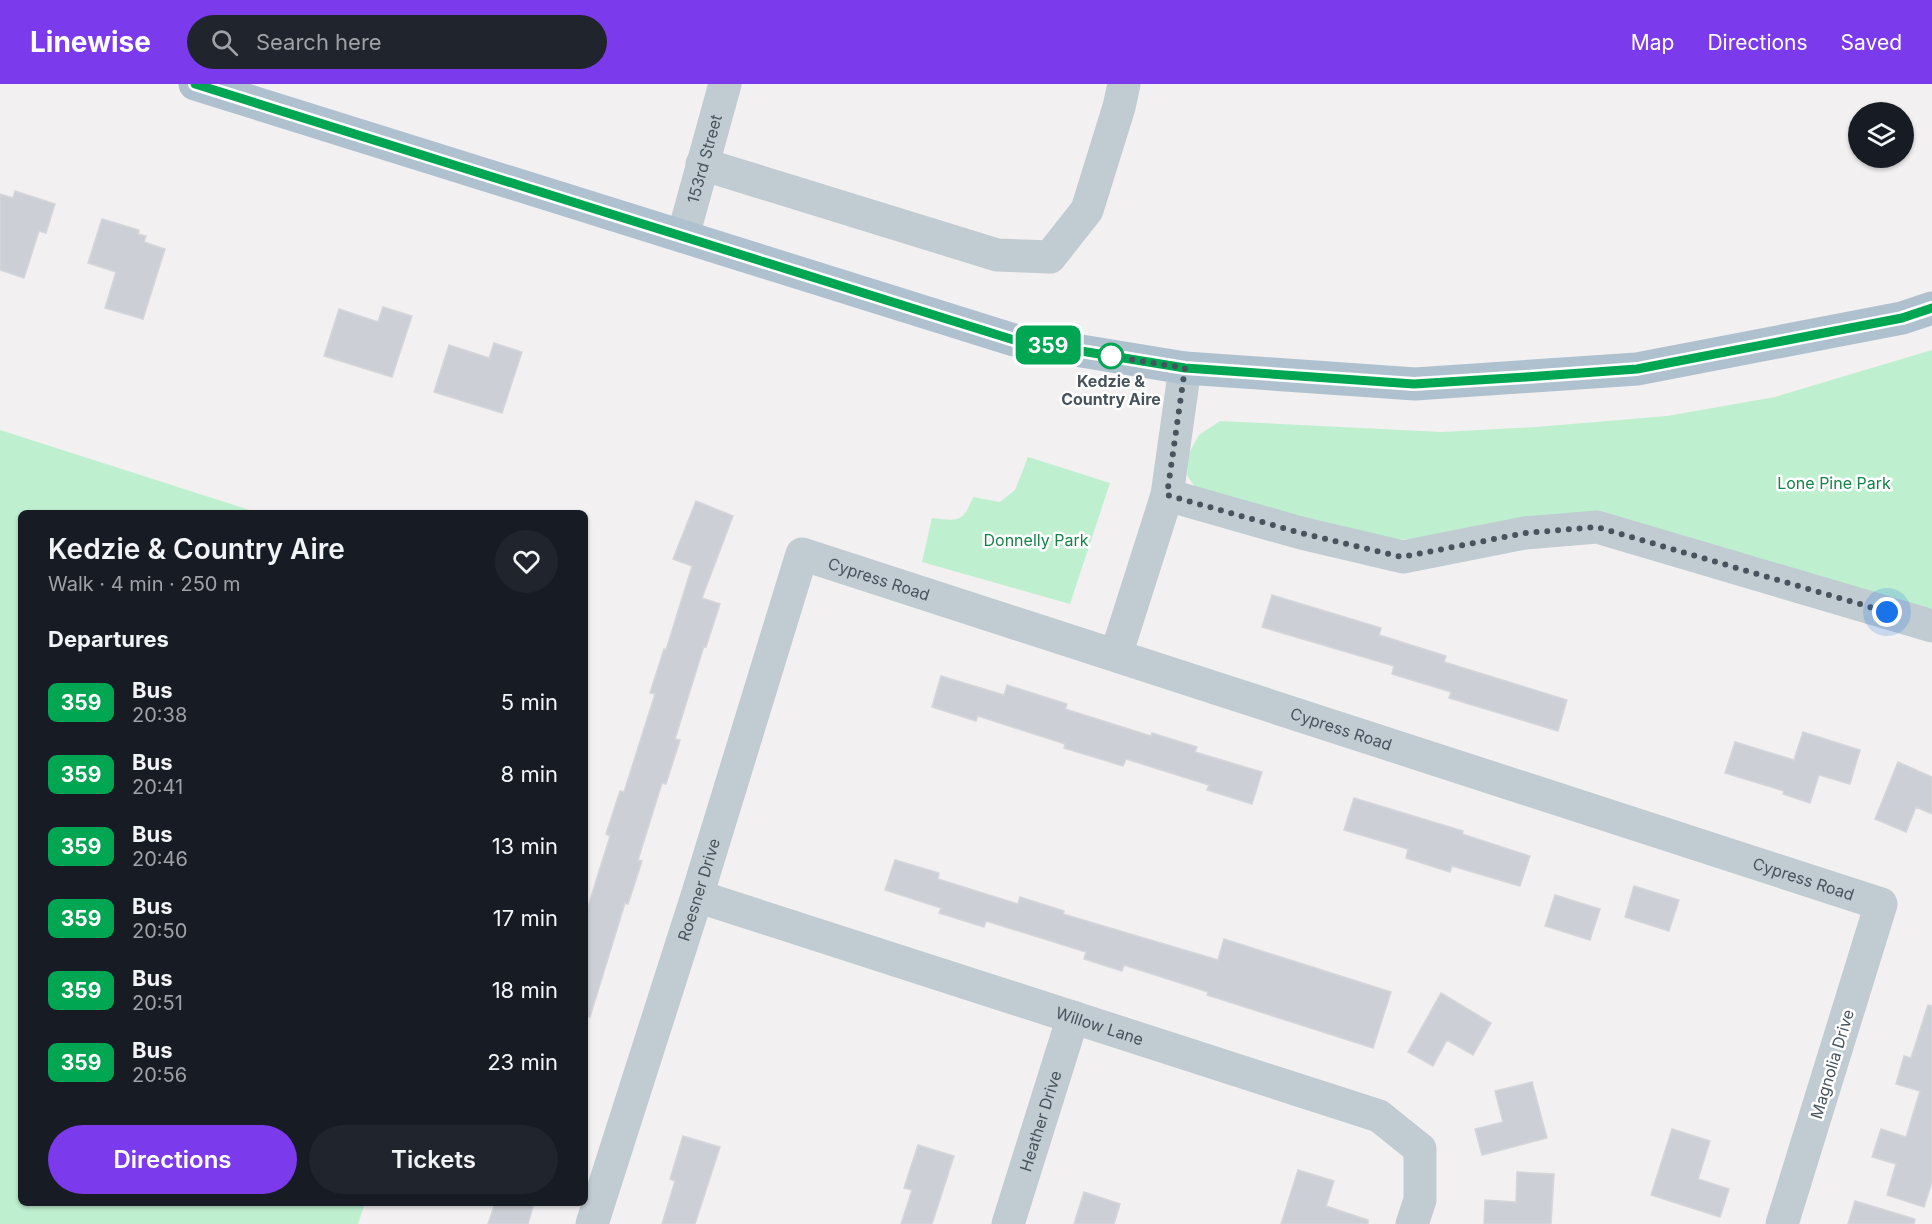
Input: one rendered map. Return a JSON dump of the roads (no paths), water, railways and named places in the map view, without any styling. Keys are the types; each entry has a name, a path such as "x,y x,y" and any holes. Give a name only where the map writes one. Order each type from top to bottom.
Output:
{"main road":[{"path":"195,84 1014,340 1185,368 1414,384 1637,369 1902,318 1932,308"}],"street":[{"name":"153rd Street","path":"683,236 725,84"},
{"path":"702,164 997,255 1050,257 1087,210 1124,84"},
{"path":"1116,655 1167,495 1185,368"},
{"path":"1167,495 1301,533 1402,557 1525,533 1597,527 1932,626"},
{"name":"Cypress Road","path":"802,554 1881,904"},
{"name":"Roesner Drive","path":"592,1224 697,896 802,554"},
{"name":"Willow Lane","path":"697,896 1379,1116 1420,1149 1420,1200 1412,1224"},
{"name":"Magnolia Drive","path":"1782,1224 1881,904"},
{"name":"Heather Drive","path":"1008,1224 1074,1017"}],"place":[{"name":"Kedzie & Country Aire","path":"1111,356"}],"park label":[{"name":"Lone Pine Park","path":"1834,483"},
{"name":"Donnelly Park","path":"1036,540"}]}
